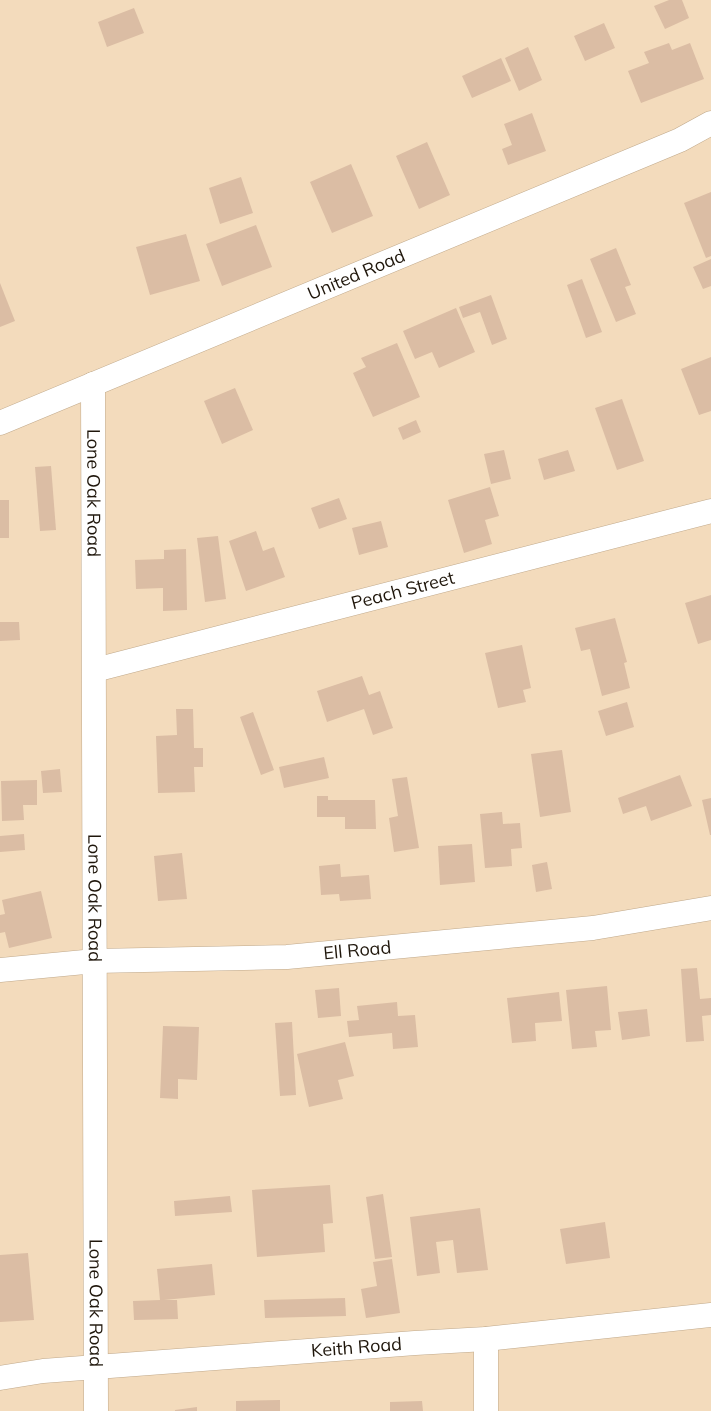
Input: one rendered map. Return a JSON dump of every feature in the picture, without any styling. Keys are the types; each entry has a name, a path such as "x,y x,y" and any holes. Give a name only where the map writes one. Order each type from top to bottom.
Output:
{"street":[{"name":"United Road","path":"0,423 671,143 711,123"},
{"name":"Lone Oak Road","path":"93,384 96,1411"},
{"name":"Peach Street","path":"95,670 711,511"},
{"name":"Ell Road","path":"0,970 96,961 287,957 593,928 711,908"},
{"name":"Keith Road","path":"0,1378 43,1371 486,1339 711,1315"},
{"path":"486,1339 486,1411"}],"building":[{"path":"669,0 682,0 689,18 665,29 654,6"},
{"path":"134,8 144,33 107,47 98,22"},
{"path":"604,23 615,48 585,61 574,36"},
{"path":"669,43 672,50 690,43 704,79 641,103 628,71 649,63 644,52"},
{"path":"528,47 542,80 519,91 505,58"},
{"path":"501,58 511,81 472,98 462,76"},
{"path":"532,113 546,151 508,165 502,149 512,145 504,124"},
{"path":"427,142 450,195 419,209 396,156"},
{"path":"351,164 373,216 332,233 310,182"},
{"path":"241,177 253,213 220,224 209,188"},
{"path":"711,192 711,256 706,258 684,203"},
{"path":"256,225 272,267 222,286 206,244"},
{"path":"186,234 200,281 150,295 136,247"},
{"path":"616,248 631,285 625,287 636,314 616,322 590,259"},
{"path":"711,259 711,286 703,289 693,267"},
{"path":"582,279 602,332 586,338 567,285"},
{"path":"0,283 15,321 0,327"},
{"path":"491,295 507,339 492,345 480,312 463,318 459,307"},
{"path":"456,308 475,352 439,368 432,352 415,359 403,331"},
{"path":"397,343 420,397 373,417 353,373 366,367 361,358"},
{"path":"711,357 711,411 699,415 681,369"},
{"path":"235,388 253,430 222,444 204,401"},
{"path":"622,399 644,461 617,470 595,408"},
{"path":"416,420 421,432 403,440 398,428"},
{"path":"504,450 511,479 491,484 484,454"},
{"path":"568,450 575,471 544,480 538,459"},
{"path":"51,466 56,530 40,531 35,467"},
{"path":"490,487 499,516 485,520 492,544 464,553 448,500"},
{"path":"339,498 347,519 319,529 311,508"},
{"path":"0,500 9,500 9,538 0,538"},
{"path":"381,521 388,547 359,555 352,528"},
{"path":"256,531 263,551 274,547 285,577 246,591 229,541"},
{"path":"218,536 226,599 205,602 197,538"},
{"path":"186,549 187,610 163,611 163,588 136,589 135,560 164,559 164,550"},
{"path":"711,595 711,640 698,644 685,603"},
{"path":"615,618 627,662 624,663 630,688 602,696 590,649 581,651 575,628"},
{"path":"0,622 19,622 20,640 0,641"},
{"path":"522,645 531,688 523,690 526,702 498,708 485,653"},
{"path":"362,676 369,695 380,691 393,728 373,735 364,709 327,722 317,691"},
{"path":"627,702 634,727 606,736 598,711"},
{"path":"176,709 193,709 194,748 203,748 203,767 194,767 195,792 158,793 156,736 177,735"},
{"path":"253,712 274,770 261,775 240,717"},
{"path":"562,750 571,812 540,817 531,754"},
{"path":"324,757 329,778 284,788 279,767"},
{"path":"60,769 62,792 43,793 41,771"},
{"path":"680,775 692,806 651,821 646,806 623,814 618,798"},
{"path":"407,777 419,848 394,852 389,818 398,816 392,779"},
{"path":"37,780 37,805 23,805 24,820 2,821 1,781"},
{"path":"317,796 328,796 328,800 375,800 376,829 345,829 345,817 317,817"},
{"path":"711,798 711,835 710,835 702,800"},
{"path":"502,812 503,824 520,823 522,848 511,849 512,866 485,868 480,814"},
{"path":"24,834 25,850 0,852 0,836"},
{"path":"472,844 475,882 440,885 438,846"},
{"path":"182,853 187,899 158,901 154,856"},
{"path":"547,862 552,889 536,892 532,865"},
{"path":"340,864 341,877 369,875 371,899 340,901 339,894 321,895 319,866"},
{"path":"41,891 52,938 9,948 5,932 0,933 0,915 5,914 2,900"},
{"path":"697,968 700,999 711,998 711,1015 702,1016 704,1041 686,1042 681,969"},
{"path":"607,986 611,1030 595,1031 597,1047 572,1049 566,990"},
{"path":"339,988 341,1016 318,1018 315,990"},
{"path":"559,992 562,1021 535,1023 536,1041 512,1043 507,998"},
{"path":"397,1002 398,1016 415,1015 418,1047 393,1049 392,1033 349,1037 347,1021 359,1020 357,1006"},
{"path":"647,1009 650,1036 622,1040 618,1012"},
{"path":"292,1022 296,1095 280,1096 275,1023"},
{"path":"163,1026 199,1027 197,1080 178,1079 178,1099 160,1098"},
{"path":"345,1042 354,1076 338,1080 343,1099 309,1107 297,1054"},
{"path":"330,1185 333,1223 323,1224 325,1252 257,1257 252,1190"},
{"path":"383,1194 392,1257 375,1259 366,1197"},
{"path":"230,1196 232,1212 175,1216 174,1201"},
{"path":"480,1208 488,1270 457,1273 453,1240 436,1242 440,1273 417,1276 410,1217"},
{"path":"605,1222 610,1258 566,1264 560,1229"},
{"path":"28,1253 34,1320 0,1322 0,1255"},
{"path":"392,1259 400,1313 366,1318 361,1289 377,1286 373,1262"},
{"path":"212,1264 215,1295 164,1300 177,1300 178,1319 134,1320 133,1301 160,1300 157,1269"},
{"path":"345,1298 346,1316 265,1318 264,1300"},
{"path":"280,1400 280,1411 236,1411 236,1401"},
{"path":"422,1401 423,1411 390,1411 390,1402"},
{"path":"197,1407 197,1411 175,1411 175,1410"}]}
